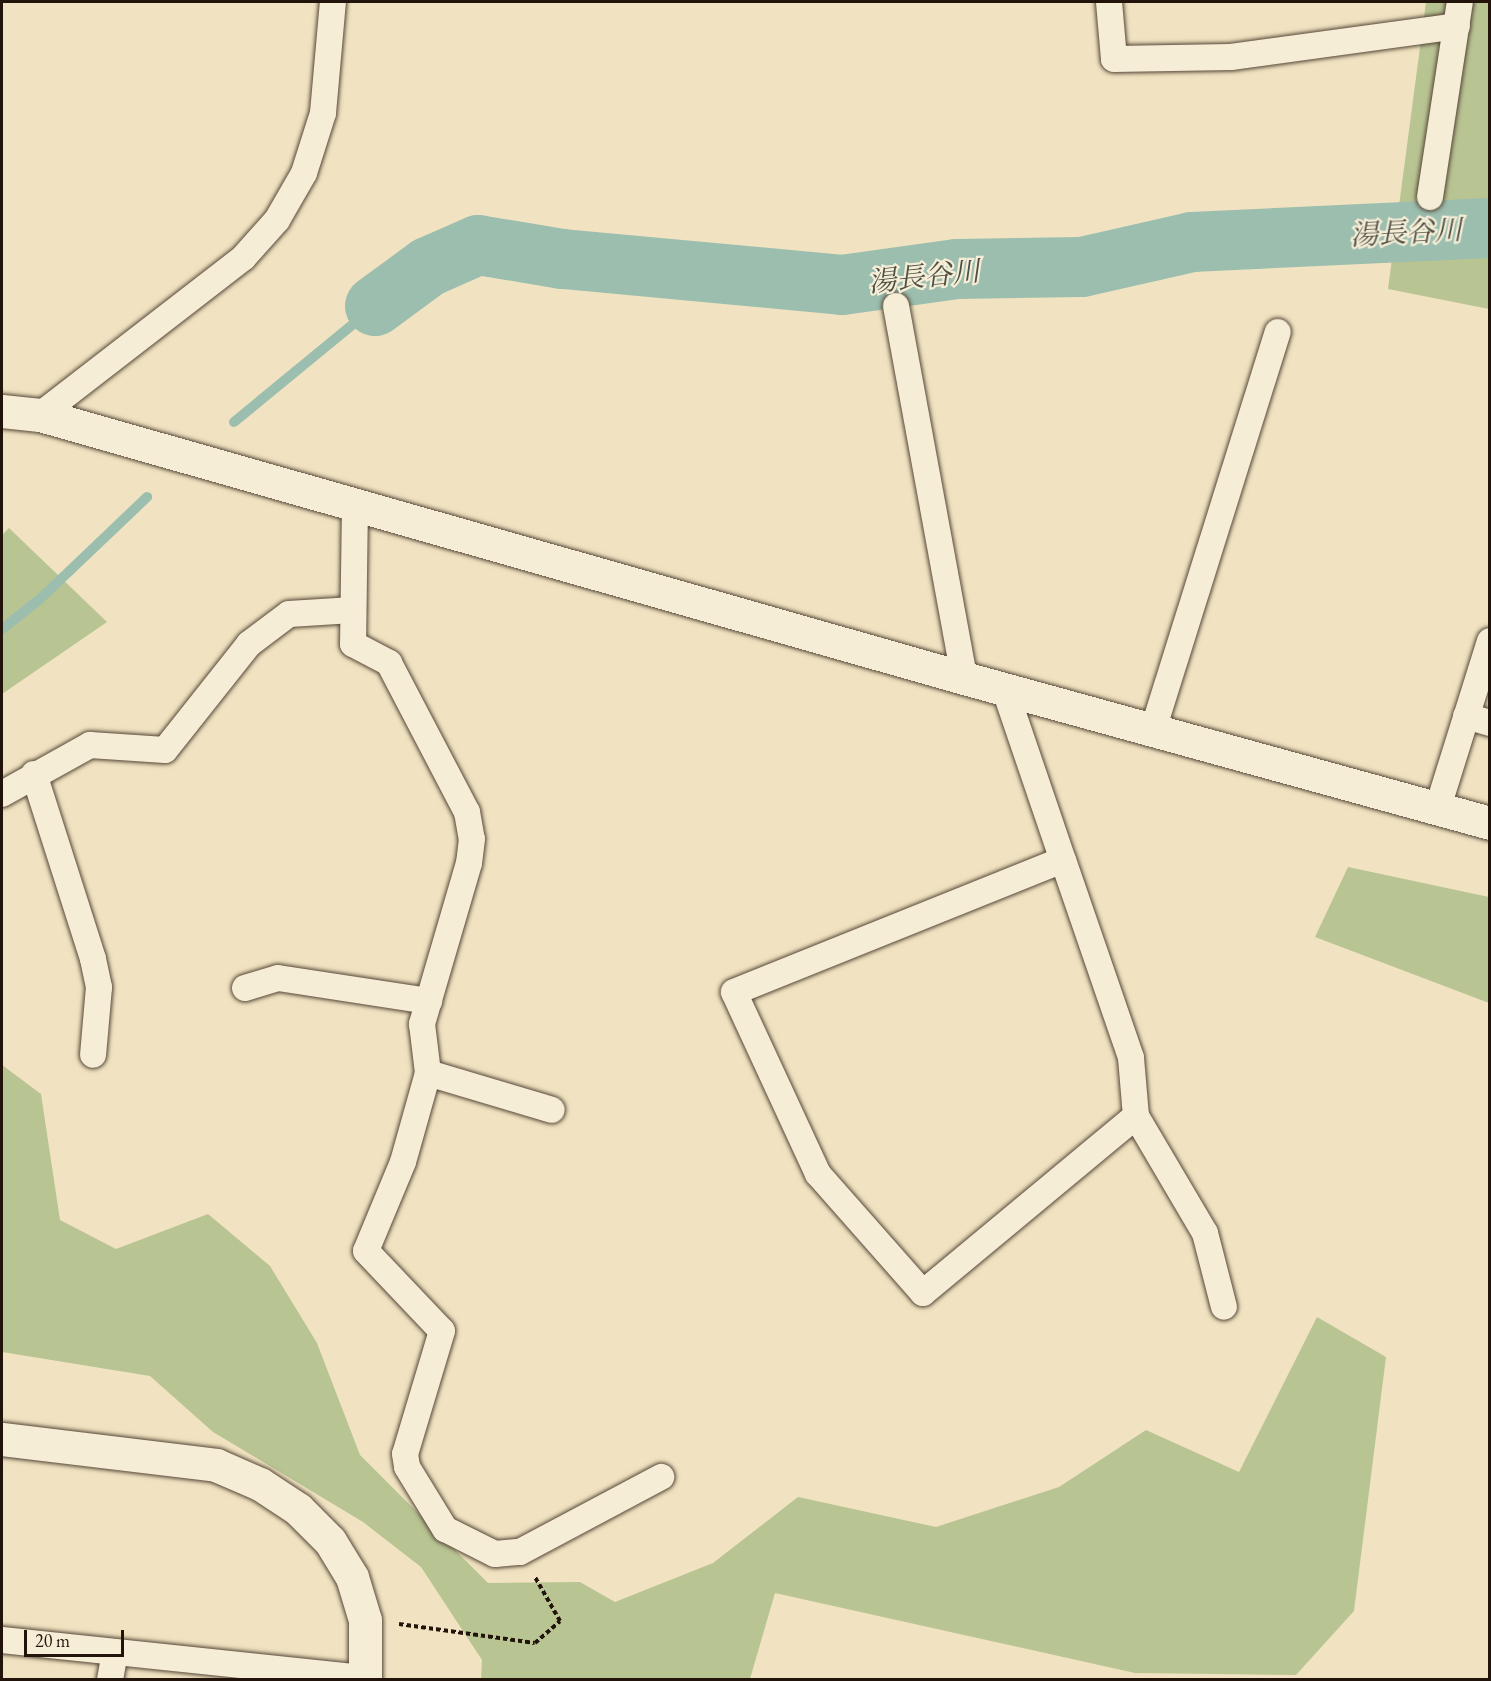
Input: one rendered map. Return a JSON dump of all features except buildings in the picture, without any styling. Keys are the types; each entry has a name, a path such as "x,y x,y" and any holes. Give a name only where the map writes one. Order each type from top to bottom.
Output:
{"street":[{"path":"40,415 243,258 277,220 304,173 323,113 333,2"},
{"path":"1109,2 1114,59 1231,57 1459,14 1430,197"},
{"path":"896,306 964,678"},
{"path":"1153,730 1278,332"},
{"path":"2,411 40,415 1005,690 1490,823"},
{"path":"355,504 353,644 389,663 467,812 472,839 469,863 423,1024 428,1072 403,1162 366,1251 442,1330 405,1454 407,1467 445,1529 495,1554 520,1552 661,1478"},
{"path":"2,794 34,774 90,745 165,750 249,644 289,614 353,610"},
{"path":"1438,807 1478,720 1490,641"},
{"path":"1005,690 1131,1058 1136,1116 1205,1233 1224,1307"},
{"path":"34,774 93,959 99,987 93,1055"},
{"path":"1064,860 734,992 818,1174 923,1293 1136,1116"},
{"path":"245,988 278,978 429,1001"},
{"path":"428,1072 552,1110"},
{"path":"2,1439 216,1465 260,1484 298,1509 330,1541 352,1576 365,1620 365,1679 2,1640"},
{"path":"110,1680 115,1653"}],"path":[{"path":"365,1620 535,1642 560,1621 520,1552"}],"green space":[{"path":"1426,2 1489,2 1489,309 1388,289"},
{"path":"9,528 107,622 2,694 2,535"},
{"path":"1348,867 1489,897 1489,1003 1315,937"},
{"path":"2,1065 41,1094 60,1220 116,1249 208,1214 270,1266 317,1343 360,1455 488,1583 580,1582 615,1602 713,1563 798,1497 936,1527 1059,1487 1146,1430 1239,1472 1317,1317 1386,1357 1354,1611 1296,1675 1135,1673 775,1593 750,1679 481,1679 482,1660 421,1567 363,1522 213,1432 150,1376 2,1352"}],"waterway":[{"name":"湯長谷川","path":"375,306 428,267 478,245 563,259 842,285 957,269 1082,267 1192,242 1490,228"},
{"path":"234,422 375,306"},
{"path":"2,629 40,599 147,497"}]}
